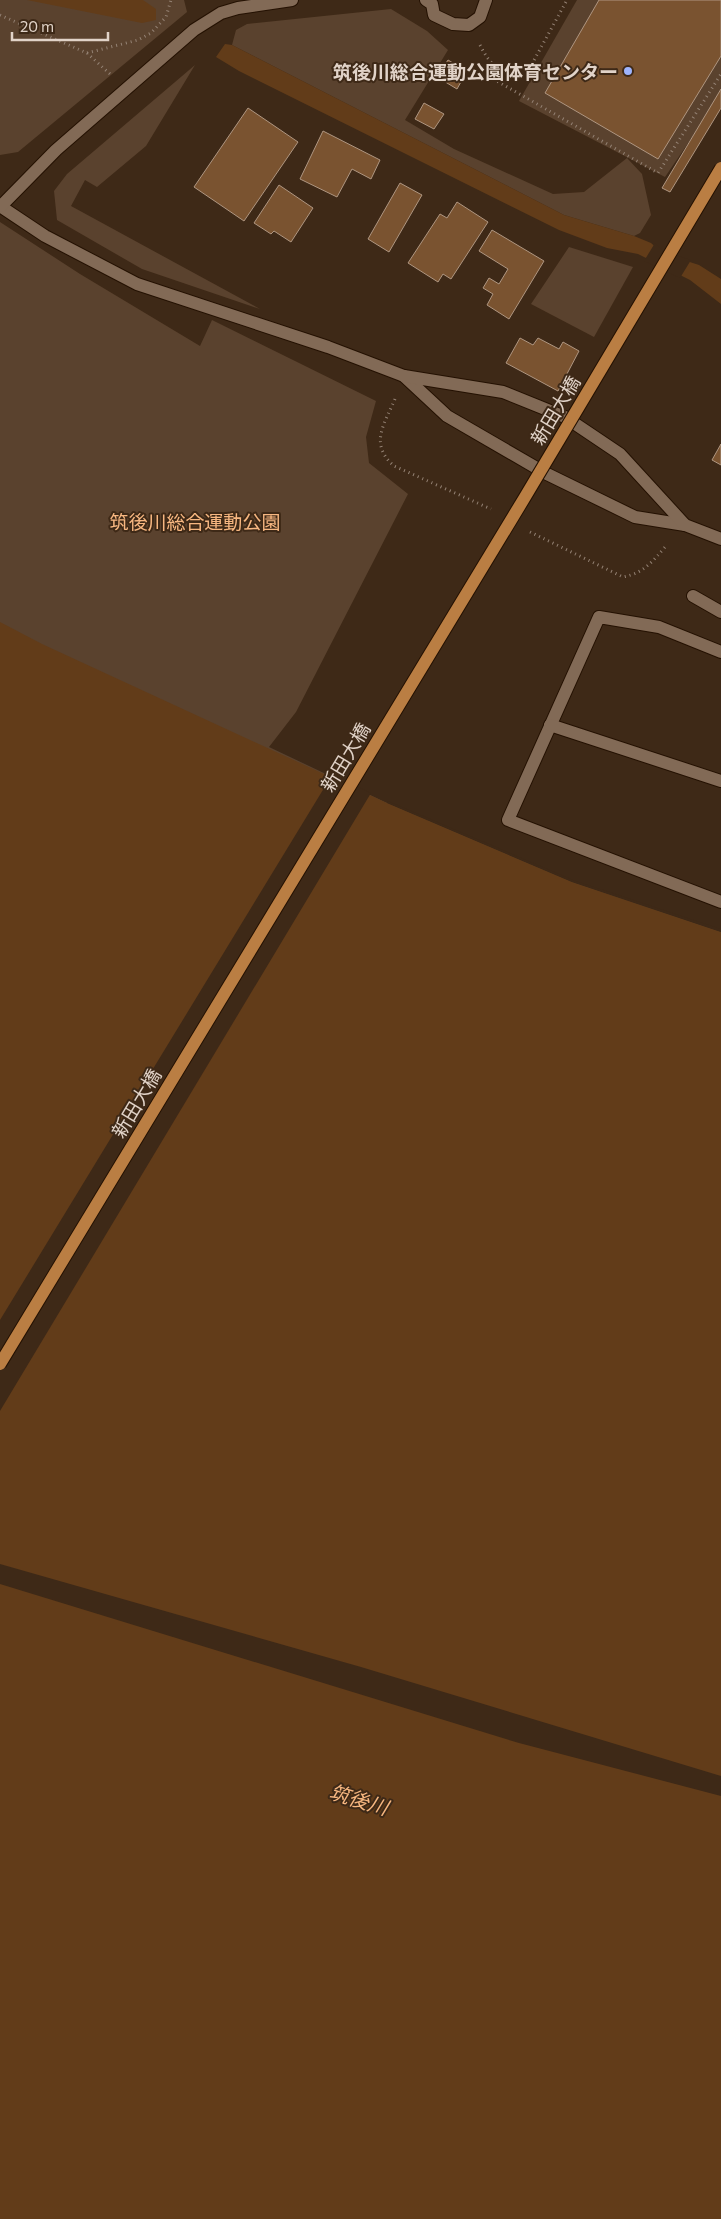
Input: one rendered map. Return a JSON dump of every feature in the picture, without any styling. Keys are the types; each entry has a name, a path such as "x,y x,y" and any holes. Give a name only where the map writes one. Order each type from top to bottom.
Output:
{"main road":[{"name":"新田大橋","path":"0,1364 525,497 721,168"}],"street":[{"path":"292,0 238,8 221,13 194,30 56,150 0,207 45,236 137,284 328,347 404,376 503,392 566,417 620,454 685,525"},
{"path":"426,0 432,4 434,15 452,24 469,25 480,17 486,0"},
{"path":"404,376 447,416 547,474 635,517 685,525 721,539"},
{"path":"693,596 721,612"},
{"path":"721,652 659,627 599,617 508,820 721,902"},
{"path":"550,726 721,780"}],"path":[{"path":"87,53 138,40 152,33 166,16 171,0"},
{"path":"469,25 487,59 500,69 518,72 533,62 567,0"},
{"path":"0,15 87,53 116,80"},
{"path":"500,69 495,80 658,173 721,74"},
{"path":"404,376 380,435 379,444 384,457 394,466 498,512"},
{"path":"524,529 623,577 637,574 648,566 685,525"}],"green space":[{"path":"0,0 184,0 187,12 18,152 0,155"},
{"name":"筑後川総合運動公園体育センター","path":"577,0 721,0 721,95 665,177 519,101"},
{"path":"391,9 427,31 448,50 405,120 454,149 553,194 584,192 627,158 642,174 651,215 640,233 634,236 564,215 232,45 236,30 247,24"},
{"path":"195,65 146,146 97,187 85,180 71,206 260,309 142,269 57,220 54,191 67,174"},
{"name":"筑後川総合運動公園","path":"0,222 80,274 200,346 212,320 376,401 366,437 369,463 408,494 296,712 269,747 387,803 572,882 721,932 721,970 0,678"},
{"path":"569,247 633,267 594,337 531,304"}],"water":[{"path":"27,0 143,0 156,9 156,20 142,23"},
{"path":"225,44 232,45 564,215 634,236 651,243 662,253 699,265 721,279 721,304 690,280 638,254 607,248 559,230 239,71 216,57"},
{"name":"筑後川","path":"0,622 42,644 387,803 572,882 721,932 721,2219 0,2219"}],"pier":[{"path":"655,243 663,251 691,260 680,278 644,261"},
{"path":"332,775 371,793 0,1411 0,1320"},
{"path":"388,801 573,880 721,929 721,932 572,882 387,803"},
{"path":"0,1564 361,1667 721,1776 721,1796 519,1743 0,1584"}],"building":[{"name":"筑後川総合運動公園体育センター","path":"599,0 721,0 721,56 658,159 545,93"},
{"path":"448,60 467,71 457,89 437,77"},
{"path":"721,89 721,108 670,192 662,188"},
{"path":"424,103 444,114 434,129 415,119"},
{"path":"248,108 298,142 244,221 194,187"},
{"path":"323,131 380,160 371,179 352,169 337,197 300,179"},
{"path":"400,183 422,195 389,252 368,239"},
{"path":"279,185 313,208 291,242 274,231 271,234 254,223"},
{"path":"457,202 488,222 451,279 443,274 438,282 408,263 440,214 447,218"},
{"path":"492,230 544,261 509,319 487,305 493,294 483,288 489,278 499,284 508,269 479,251"},
{"path":"520,338 533,345 538,338 559,349 563,342 579,351 558,391 506,363"},
{"path":"721,444 721,465 712,460"}],"place":[{"name":"筑後川総合運動公園体育センター","path":"628,71"}]}
